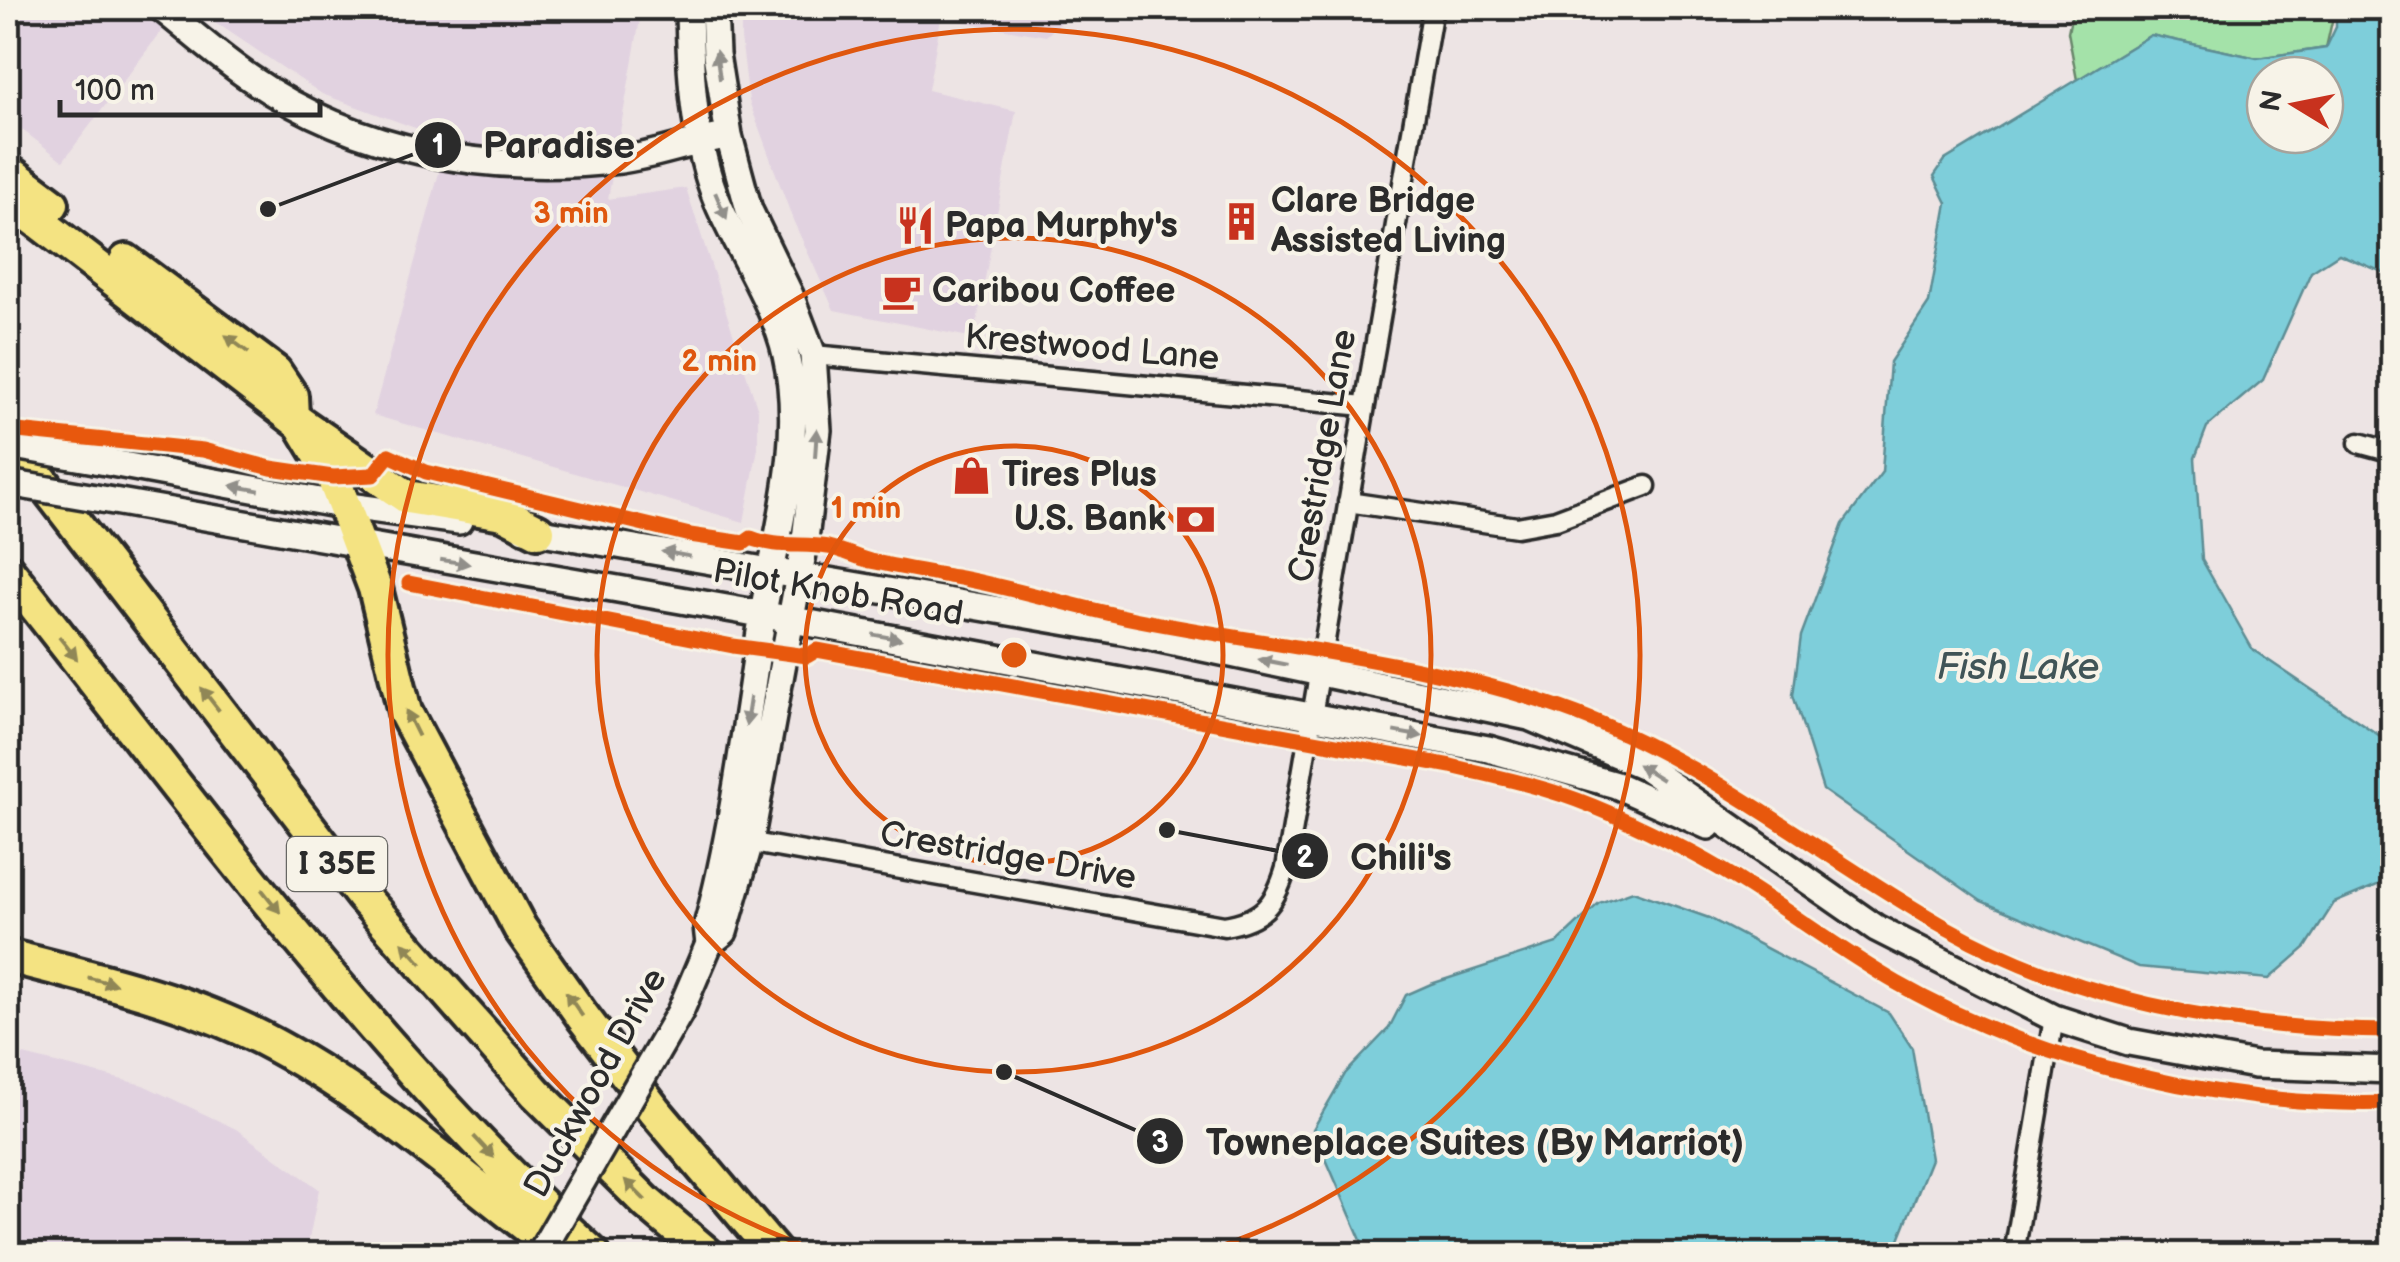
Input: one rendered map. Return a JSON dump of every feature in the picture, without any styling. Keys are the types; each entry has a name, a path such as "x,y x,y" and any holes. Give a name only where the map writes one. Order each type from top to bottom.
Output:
{"highway":[{"path":"8,171 276,372 291,396 296,421 333,477 375,588 405,712 520,928 654,1110 776,1254"},
{"path":"8,198 296,421 407,498 502,512 538,531"},
{"name":"I 35E","path":"8,437 362,896 536,1092 648,1202 708,1254"},
{"name":"I 35E","path":"8,571 376,1034 534,1201 592,1254"},
{"path":"8,956 139,990 260,1037 383,1111 564,1254"}],"main road":[{"path":"161,8 250,78 312,114 378,142 464,162 543,167 623,160 729,136"},
{"name":"Duckwood Drive","path":"689,8 702,141 716,199 749,265 787,358 792,432 728,836 707,926 709,944"},
{"name":"Duckwood Drive","path":"540,1254 680,1012 709,944 724,932 799,574 818,430 814,355 749,210 729,136 716,54 714,8"},
{"name":"Pilot Knob Road","path":"8,445 341,505 538,531 1127,632 1529,717 1644,766 1876,928 2054,1018 2129,1042 2255,1065 2392,1070"},
{"name":"Pilot Knob Road","path":"8,482 763,614 1488,748 1616,786 1759,848"}],"street":[{"name":"Crestridge Lane","path":"1265,910 1280,890 1286,868 1433,8"},
{"name":"Krestwood Lane","path":"814,355 1365,406"},
{"path":"2360,442 2392,452"},
{"path":"1348,502 1517,527 1556,520 1646,486"},
{"name":"Crestridge Drive","path":"743,841 1224,926 1248,922 1265,910"},
{"path":"2014,1254 2054,1018"}],"shaded area":[{"path":"8,8 179,8 63,161 8,119"},
{"path":"194,8 642,8 608,199 686,188 758,410 758,448 744,522 373,415 448,140 322,94"},
{"path":"741,8 1077,8 1046,36 941,18 928,90 1016,111 974,338 834,310 793,220 749,101"},
{"path":"8,1051 143,1085 236,1129 319,1189 306,1254 8,1254"}],"green space":[{"path":"2073,8 2335,8 2326,48 2245,55 2151,35 2077,80 2068,32"}],"water":[{"name":"Fish Lake","path":"2336,8 2392,8 2392,276 2339,254 2311,272 2263,380 2207,427 2195,458 2202,560 2253,650 2392,744 2392,879 2334,903 2306,947 2269,979 2139,967 1981,901 1823,790 1793,695 1801,636 1843,524 1882,472 1890,362 1929,303 1947,203 1934,176 1945,160 2151,35 2245,55 2245,155 2345,155 2345,55 2278,55 2326,48 2336,27"},
{"path":"1633,891 1709,918 1889,1013 1912,1048 1931,1159 1899,1239 1897,1254 1367,1254 1313,1129 1345,1074 1389,1028 1406,995 1557,943 1599,903"}],"cycle path":[{"path":"8,430 203,450 271,468 333,477 373,475 389,455 426,472 690,535 744,543 751,538 828,547 870,561 977,581 1134,619 1456,678 1561,708 1663,753 1947,928 2052,976 2107,994 2220,1018 2392,1031"},
{"path":"409,583 733,646 807,656 817,650 1451,766 1523,783 1602,810 1692,853 1897,983 2012,1037 2137,1076 2201,1089 2330,1103 2392,1103"}],"place":[{"name":"Paradise","path":"268,209"},
{"name":"Clare Bridge Assisted Living","path":"1241,221"},
{"name":"Papa Murphy's","path":"915,226"},
{"name":"Caribou Coffee","path":"902,291"},
{"name":"Tires Plus","path":"972,475"},
{"name":"U.S. Bank","path":"1196,519"},
{"name":"Chili's","path":"1167,830"},
{"name":"Towneplace Suites (By Marriot)","path":"1004,1072"}]}
